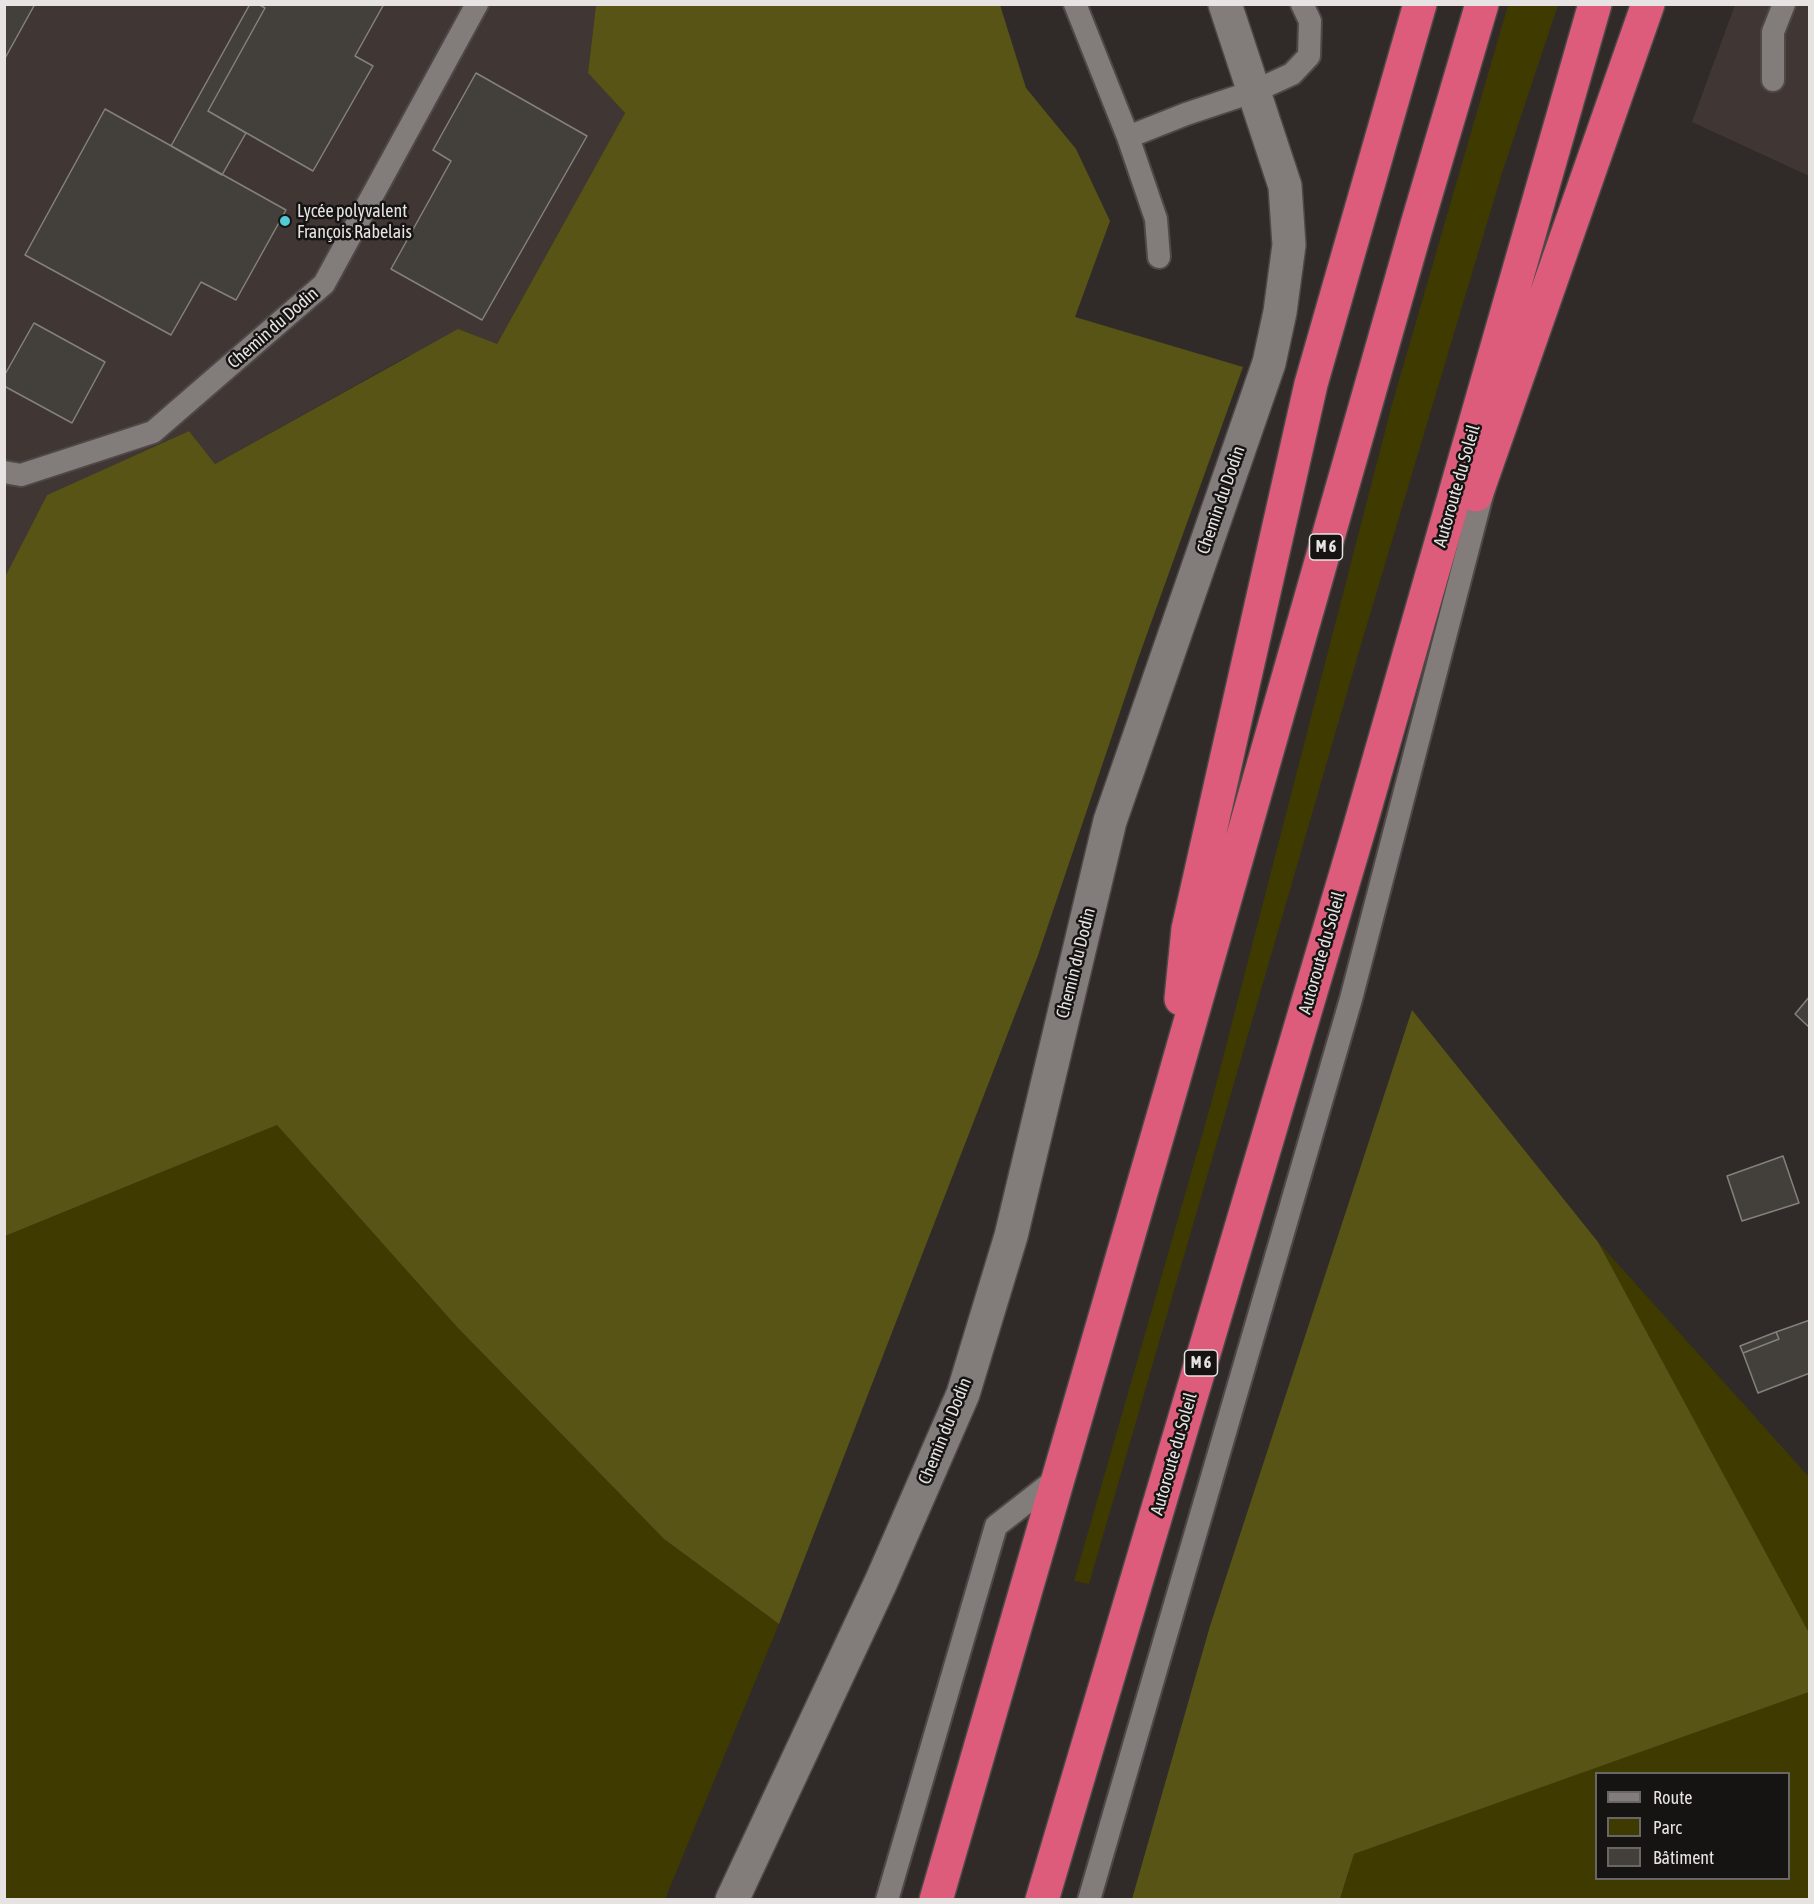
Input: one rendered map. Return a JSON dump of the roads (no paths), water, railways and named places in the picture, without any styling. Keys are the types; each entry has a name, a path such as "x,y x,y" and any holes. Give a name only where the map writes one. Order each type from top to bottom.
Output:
{"highway":[{"path":"1171,1089 1188,929 1308,395 1420,4"},
{"name":"M 6","path":"936,1899 1060,1476 1482,4"},
{"name":"Autoroute du Soleil","path":"1042,1899 1360,826 1595,4"},
{"path":"1360,826 1648,4"}],"street":[{"name":"Chemin du Dodin","path":"732,1899 881,1582 963,1394 1011,1236 1110,821 1269,363 1280,312 1289,245 1285,186 1225,4"}],"lane":[{"name":"Chemin du Dodin","path":"4,472 21,475 153,432 324,284 477,4"},
{"path":"1075,4 1128,137 1156,219 1159,257"},
{"path":"1128,137 1186,114 1255,91 1292,74 1308,56 1310,21 1302,4"},
{"path":"1773,80 1773,32 1784,4"},
{"path":"1089,1899 1347,1010 1501,422"},
{"path":"886,1899 996,1526 1060,1476"}],"place":[{"name":"Lycée polyvalent François Rabelais","path":"285,221"}]}
